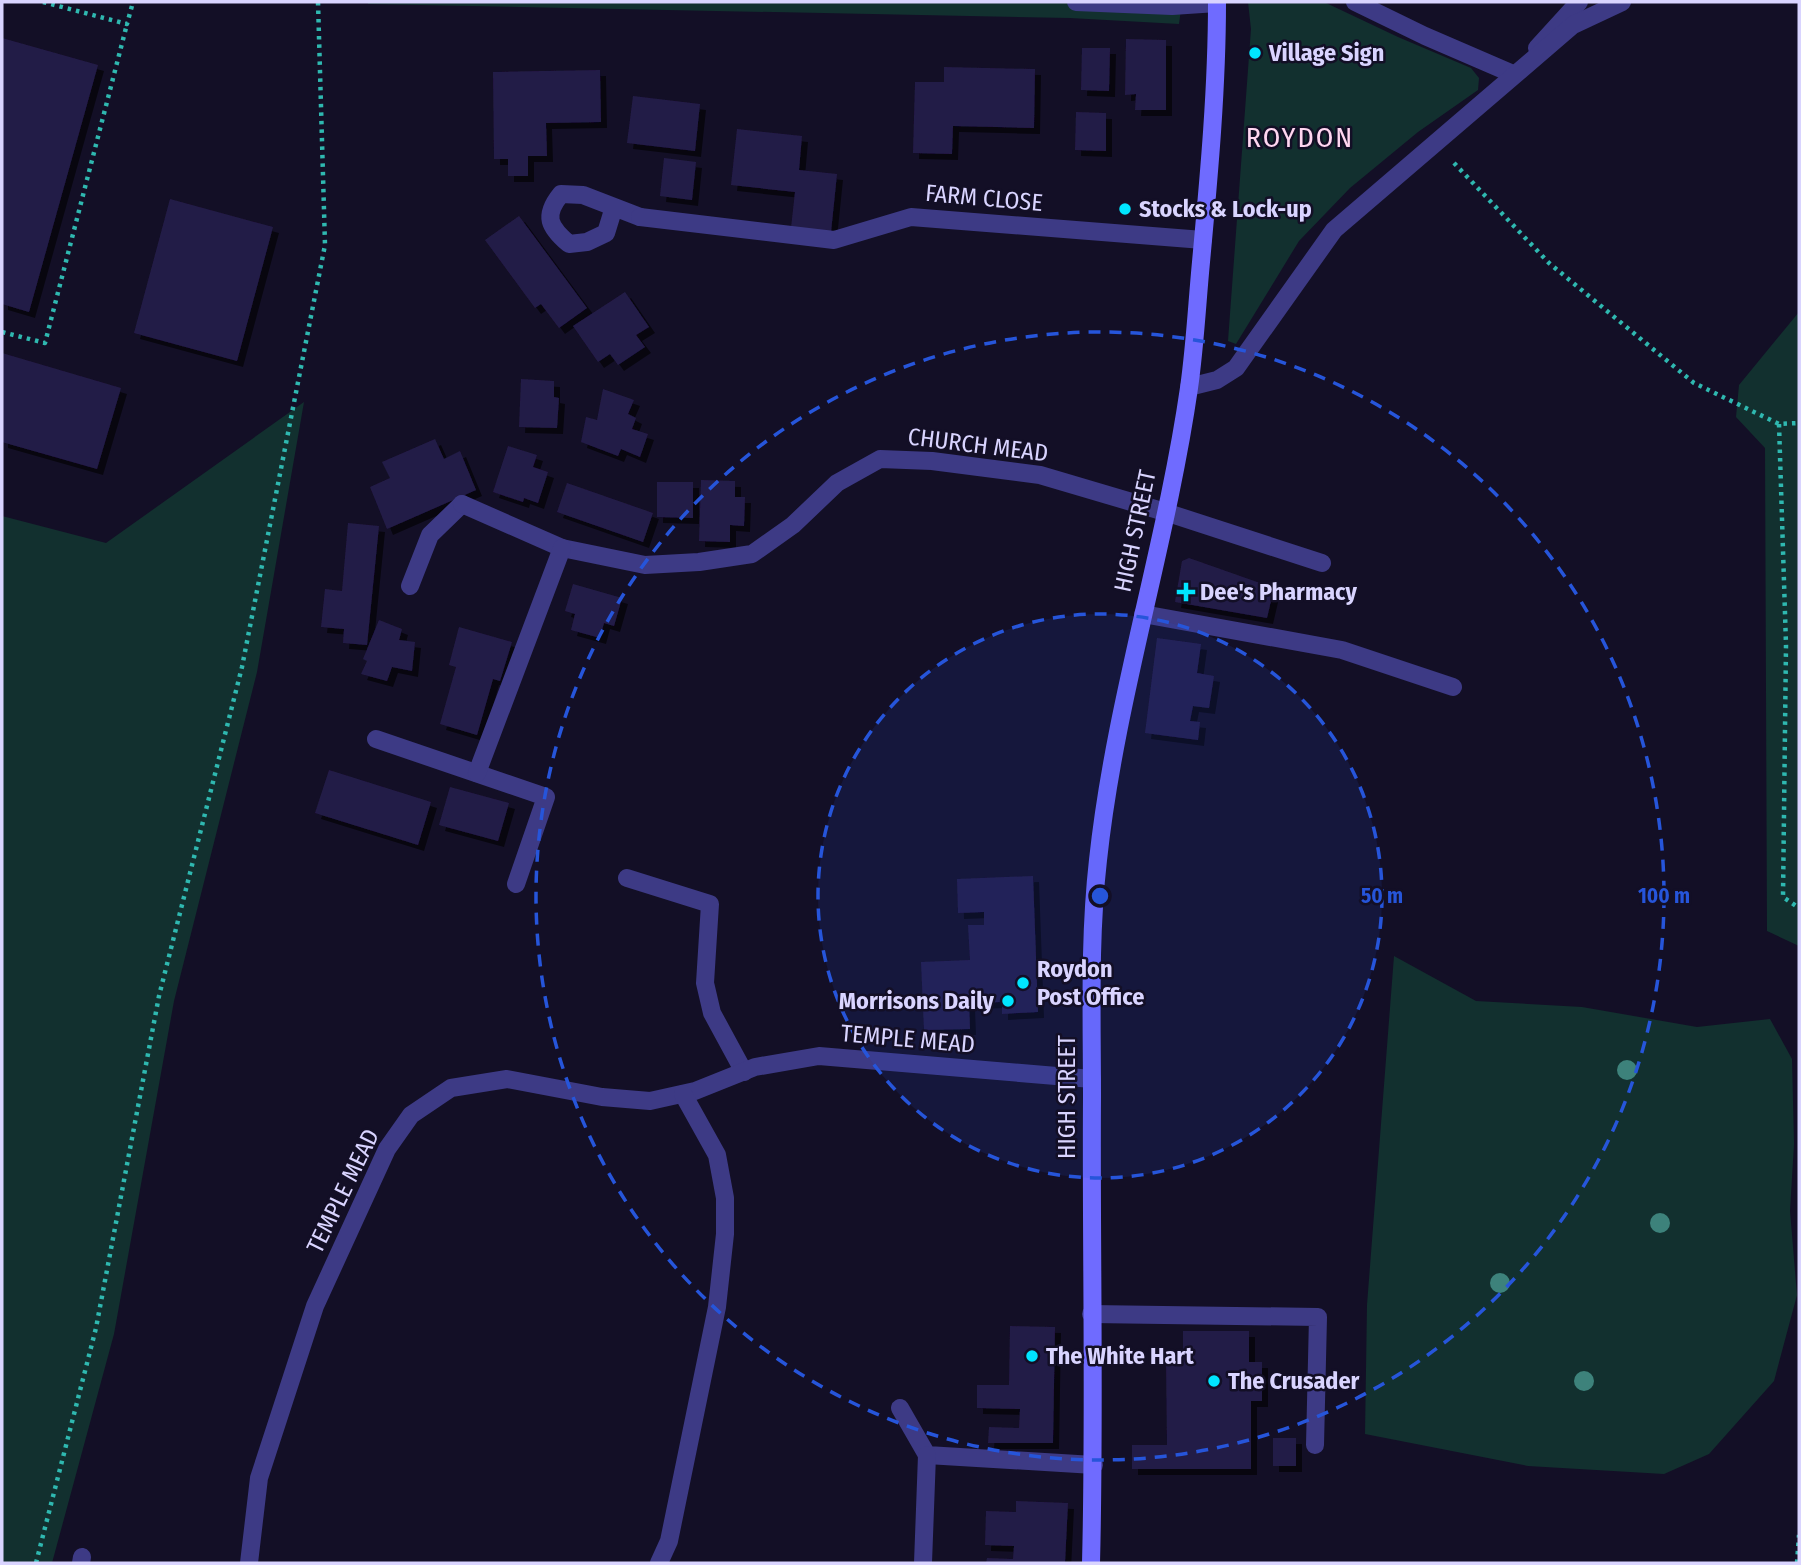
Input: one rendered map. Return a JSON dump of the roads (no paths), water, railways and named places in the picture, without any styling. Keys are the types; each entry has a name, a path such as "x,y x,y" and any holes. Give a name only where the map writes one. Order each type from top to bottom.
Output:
{"main road":[{"name":"HIGH STREET","path":"1091,1563 1094,1465 1091,1314 1093,947 1097,864 1108,780 1189,387 1216,76 1217,3"}],"street":[{"path":"1076,2 1172,6 1217,3"},
{"path":"1355,2 1426,37 1513,74"},
{"path":"1189,387 1217,380 1236,368 1334,230 1434,142 1493,96 1579,2"},
{"path":"1513,74 1573,25 1622,2"},
{"name":"FARM CLOSE","path":"614,207 640,217 834,240 911,217 1203,240"},
{"name":"CHURCH MEAD","path":"410,586 430,535 462,504 562,548 645,565 699,562 752,554 793,525 837,483 880,459 932,461 1040,475 1322,562"},
{"path":"477,774 562,548"},
{"path":"1143,614 1342,650 1453,687"},
{"path":"376,739 546,797 516,884"},
{"path":"627,878 710,904 705,983 712,1013 744,1072"},
{"name":"TEMPLE MEAD","path":"249,1563 259,1478 314,1306 387,1149 411,1115 451,1088 507,1079 603,1097 650,1101 683,1094 755,1068 819,1056 1092,1079"},
{"path":"659,1563 669,1541 718,1307 725,1234 725,1198 717,1155 683,1094"},
{"path":"1091,1314 1318,1317 1315,1445"},
{"path":"900,1408 927,1455 923,1563"},
{"path":"927,1455 1094,1465"}],"place":[{"name":"Village Sign","path":"1255,53"},
{"name":"Stocks & Lock-up","path":"1125,209"},
{"name":"Dee's Pharmacy","path":"1186,592"},
{"name":"Roydon Post Office","path":"1023,983"},
{"name":"Morrisons Daily","path":"1008,1001"},
{"name":"The White Hart","path":"1032,1356"},
{"name":"The Crusader","path":"1214,1381"}],"district":[{"name":"ROYDON","path":"1300,137"}]}
